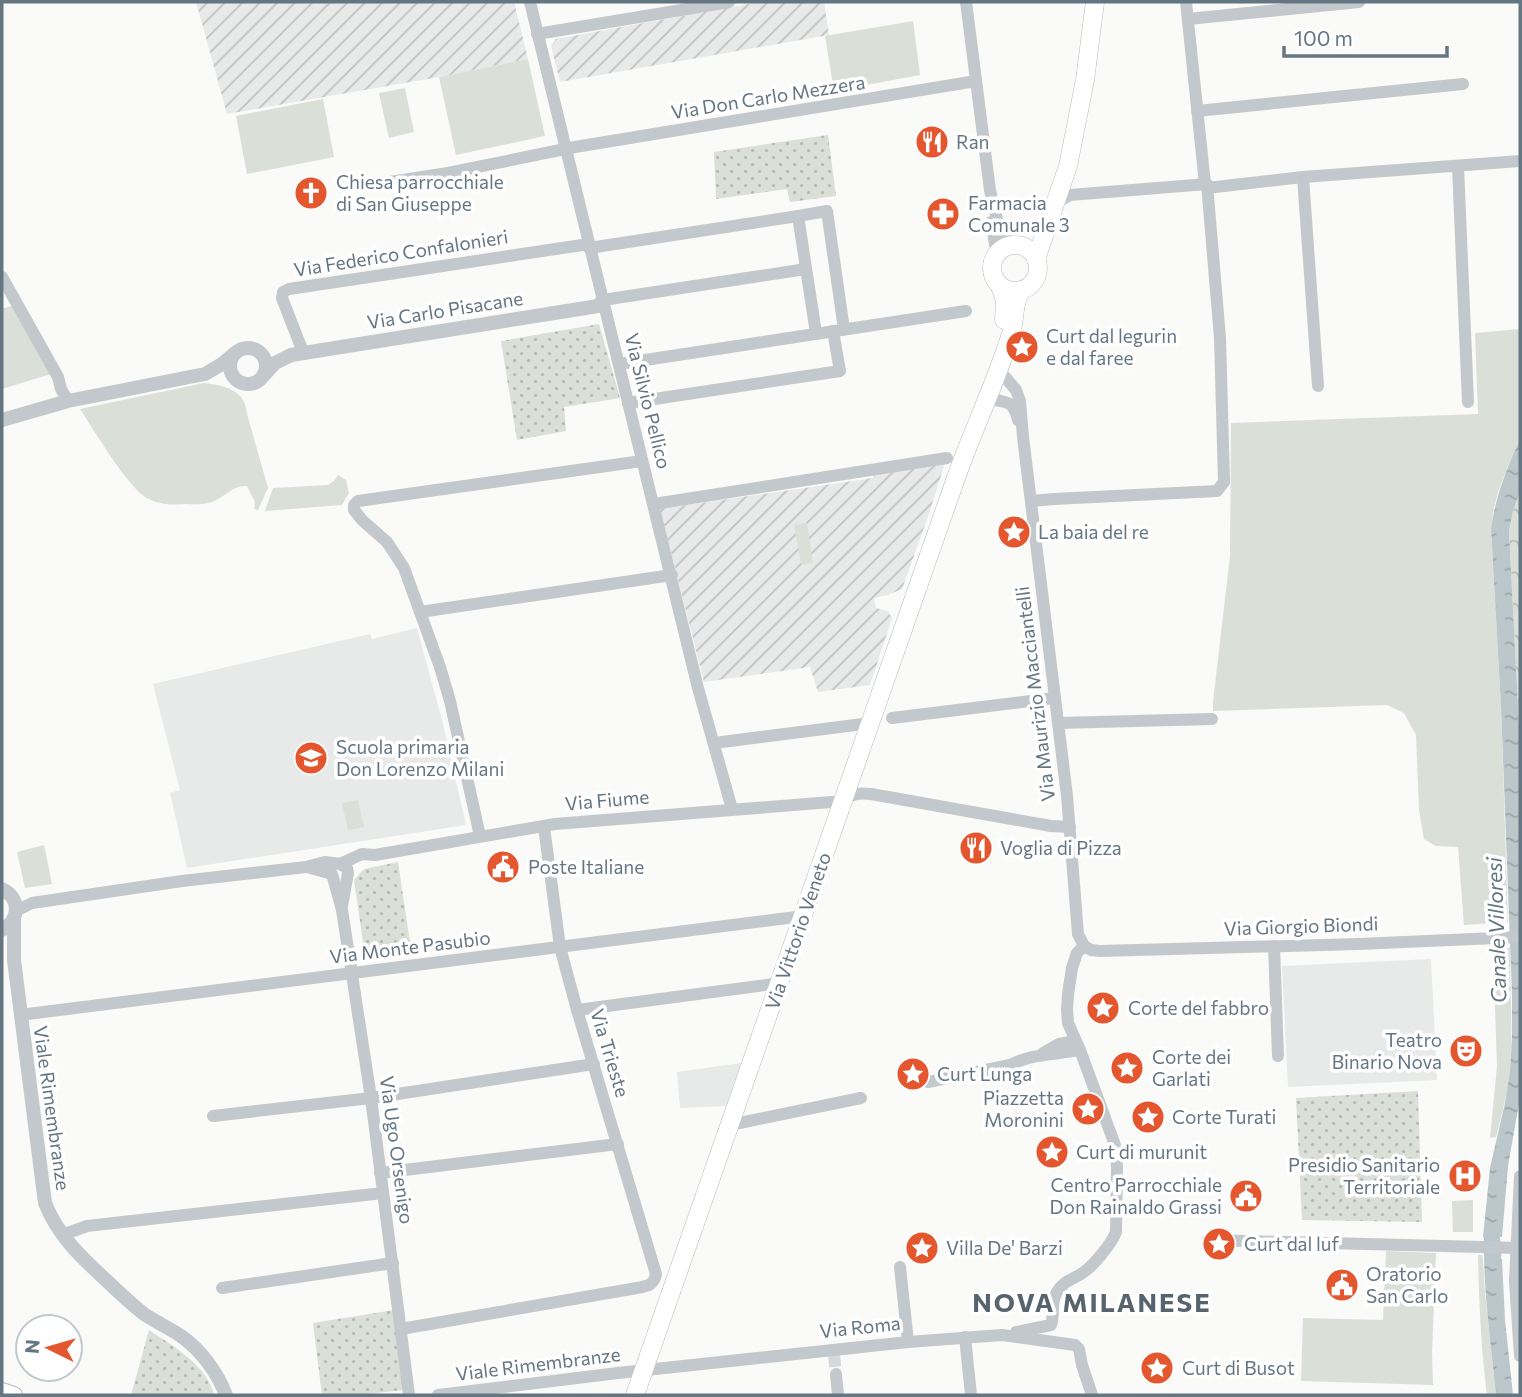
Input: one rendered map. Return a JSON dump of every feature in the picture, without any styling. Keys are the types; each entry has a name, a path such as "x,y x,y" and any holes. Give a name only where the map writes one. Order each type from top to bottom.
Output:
{"main road":[{"path":"1074,131 1035,235 994,261 993,275 1000,286 1015,291 1022,290 1029,287 1037,274 1036,259 1068,166 1085,80 1095,2"},
{"path":"1010,249 1033,254 1036,259"},
{"name":"Via Vittorio Veneto","path":"639,1387 871,723 954,462 977,406 1003,326 1005,300 1000,286"},
{"name":"Via Vittorio Veneto","path":"954,462 988,399 1013,327 1016,300 1022,290"},
{"path":"2,1391 14,1395"}],"street":[{"name":"Via Silvio Pellico","path":"530,2 698,688 732,809"},
{"path":"537,34 729,2"},
{"path":"966,2 990,190 1000,232 1010,249"},
{"path":"1031,502 1217,491 1224,482 1220,338 1186,2"},
{"path":"1188,19 1359,2"},
{"name":"Via Don Carlo Mezzera","path":"364,186 448,173 565,149 976,81"},
{"path":"1197,111 1463,84"},
{"path":"1056,205 1065,197 1076,195 1520,162"},
{"path":"1458,167 1468,402"},
{"path":"1303,177 1318,386"},
{"path":"589,246 827,211 839,330 840,371 628,403"},
{"path":"798,216 816,333"},
{"name":"Via Federico Confalonieri","path":"297,354 282,298 284,292 289,289 589,246"},
{"path":"603,300 806,269"},
{"path":"2,277 58,377 68,401"},
{"name":"Via Carlo Pisacane","path":"258,350 271,354 297,354 598,306 603,300"},
{"path":"619,364 966,311"},
{"path":"2,420 68,401 205,374 246,347 258,350 266,360 265,374 256,383 205,374"},
{"path":"235,353 230,371 238,381"},
{"name":"Via Carlo Pisacane","path":"265,374 275,363 297,354"},
{"name":"Via Maurizio Macciantelli","path":"999,370 1016,390 1020,401 1070,827 1078,934 1084,946"},
{"name":"Via Maurizio Macciantelli","path":"988,399 1013,405 1023,437"},
{"path":"480,836 450,701 404,568 387,542 354,510 354,505 358,501 642,461"},
{"path":"654,504 954,462"},
{"path":"420,612 672,575"},
{"path":"892,719 1055,698"},
{"path":"1058,723 1212,719"},
{"path":"714,743 871,723"},
{"name":"Via Fiume","path":"340,872 362,854 375,855 555,824 844,801 849,796 865,794 1070,827"},
{"name":"Via Trieste","path":"401,1329 651,1285 655,1280 656,1274 560,947 544,827"},
{"path":"15,910 32,903 182,881 306,867 340,872"},
{"name":"Via Ugo Orsenigo","path":"340,872 342,910 371,1098 409,1395"},
{"path":"2,889 7,891 15,910 9,926 2,932"},
{"name":"Viale Rimembranze","path":"15,910 14,960 20,1015 46,1203 52,1220 80,1256 135,1306 194,1347 207,1362 226,1395"},
{"name":"Via Monte Pasubio","path":"20,1015 804,916"},
{"name":"Viale Rimembranze","path":"2,932 14,960"},
{"name":"Via Giorgio Biondi","path":"1084,946 1100,951 1515,937"},
{"path":"1002,1335 1051,1325 1053,1301 1058,1291 1069,1279 1086,1270 1115,1237 1115,1145 1068,1023 1068,994 1075,956 1084,946"},
{"path":"1274,946 1279,1056"},
{"path":"577,1010 780,983"},
{"path":"928,1082 1010,1065 1042,1054 1060,1054 1078,1045"},
{"path":"213,1116 371,1098 594,1065"},
{"path":"730,1125 861,1098"},
{"path":"380,1173 618,1144"},
{"path":"1520,1176 1513,1248 1520,1356"},
{"path":"62,1235 87,1226 383,1193"},
{"path":"1208,1240 1513,1248"},
{"path":"222,1288 393,1264"},
{"path":"900,1267 908,1342"},
{"name":"Via Roma","path":"639,1387 834,1352 908,1342 1002,1335 1073,1344 1079,1349 1092,1395"},
{"path":"965,1337 971,1395"},
{"path":"836,1374 838,1395"},
{"name":"Viale Rimembranze","path":"438,1395 639,1387"}],"shaded area":[{"path":"196,2 514,2 528,59 227,114"},
{"path":"759,2 824,2 829,35 560,82 551,46 556,39"},
{"path":"945,463 902,589 874,598 876,608 888,611 892,618 870,685 818,692 810,667 704,682 660,509 873,478 873,474"},
{"name":"Scuola primaria Don Lorenzo Milani","path":"417,628 466,825 187,868 170,793 180,790 153,684 370,634 372,639"},
{"path":"1431,959 1437,1080 1288,1087 1282,966"},
{"path":"741,1063 726,1106 680,1108 677,1072"}],"green space":[{"path":"913,21 920,75 834,91 825,36"},
{"path":"528,59 545,136 456,155 439,77"},
{"path":"405,88 414,132 389,138 379,93"},
{"path":"323,99 334,157 247,174 236,116"},
{"path":"828,135 836,196 790,202 787,189 716,199 714,152"},
{"path":"14,305 51,374 2,389 2,309"},
{"path":"599,324 620,398 564,407 566,431 517,440 501,341"},
{"path":"1520,329 1520,440 1499,489 1491,528 1501,707 1508,922 1464,925 1458,847 1436,846 1424,839 1419,810 1416,735 1404,713 1387,705 1213,711 1230,556 1231,423 1478,414 1475,333"},
{"path":"204,383 233,390 246,406 268,488 258,510 254,509 255,502 247,486 236,488 203,504 167,504 149,499 122,472 80,409"},
{"path":"338,475 346,480 349,493 342,505 265,511 273,488 328,485"},
{"path":"1520,491 1520,746 1509,531"},
{"path":"807,523 813,563 801,565 794,525"},
{"path":"358,800 364,827 348,830 342,803"},
{"path":"44,845 52,884 25,888 17,852"},
{"path":"398,862 412,956 366,962 354,880 364,869"},
{"path":"1510,948 1510,1068 1496,1137 1490,1138 1497,1066 1493,949"},
{"path":"1418,1091 1422,1222 1302,1220 1296,1098"},
{"path":"1473,1200 1473,1232 1453,1232 1452,1201"},
{"path":"1386,1251 1436,1253 1433,1385 1301,1381 1303,1318 1383,1320"},
{"path":"1478,1255 1482,1255 1483,1259 1496,1395 1487,1395"},
{"path":"394,1310 404,1390 357,1395 322,1395 313,1323"},
{"path":"149,1330 197,1365 214,1395 131,1395"}],"water":[{"path":"1520,440 1520,491 1509,531 1520,746 1520,1098 1508,1166 1500,1237 1513,1395 1496,1395 1483,1237 1490,1168 1510,1070 1512,995 1491,528 1502,483"}],"tunnel":[{"path":"834,1355 836,1374"}],"place":[{"name":"Ran","path":"932,142"},
{"name":"Chiesa parrocchiale di San Giuseppe","path":"311,193"},
{"name":"Farmacia Comunale 3","path":"943,214"},
{"name":"Curt dal legurin e dal faree","path":"1022,347"},
{"name":"La baia del re","path":"1014,532"},
{"name":"Scuola primaria Don Lorenzo Milani","path":"311,758"},
{"name":"Voglia di Pizza","path":"976,848"},
{"name":"Poste Italiane","path":"503,867"},
{"name":"Corte del fabbro","path":"1103,1008"},
{"name":"Teatro Binario Nova","path":"1466,1051"},
{"name":"Corte dei Garlati","path":"1127,1068"},
{"name":"Curt Lunga","path":"913,1074"},
{"name":"Piazzetta Moronini","path":"1088,1109"},
{"name":"Corte Turati","path":"1148,1117"},
{"name":"Curt di murunit","path":"1052,1152"},
{"name":"Presidio Sanitario Territoriale","path":"1465,1176"},
{"name":"Centro Parrocchiale Don Rainaldo Grassi","path":"1246,1196"},
{"name":"Curt dal luf","path":"1219,1244"},
{"name":"Villa De' Barzi","path":"922,1248"},
{"name":"Oratorio San Carlo","path":"1342,1285"},
{"name":"Curt di Busot","path":"1157,1368"}],"district":[{"name":"NOVA MILANESE","path":"1092,1303"}],"water label":[{"name":"Canale Villoresi","path":"1497,930"}]}
